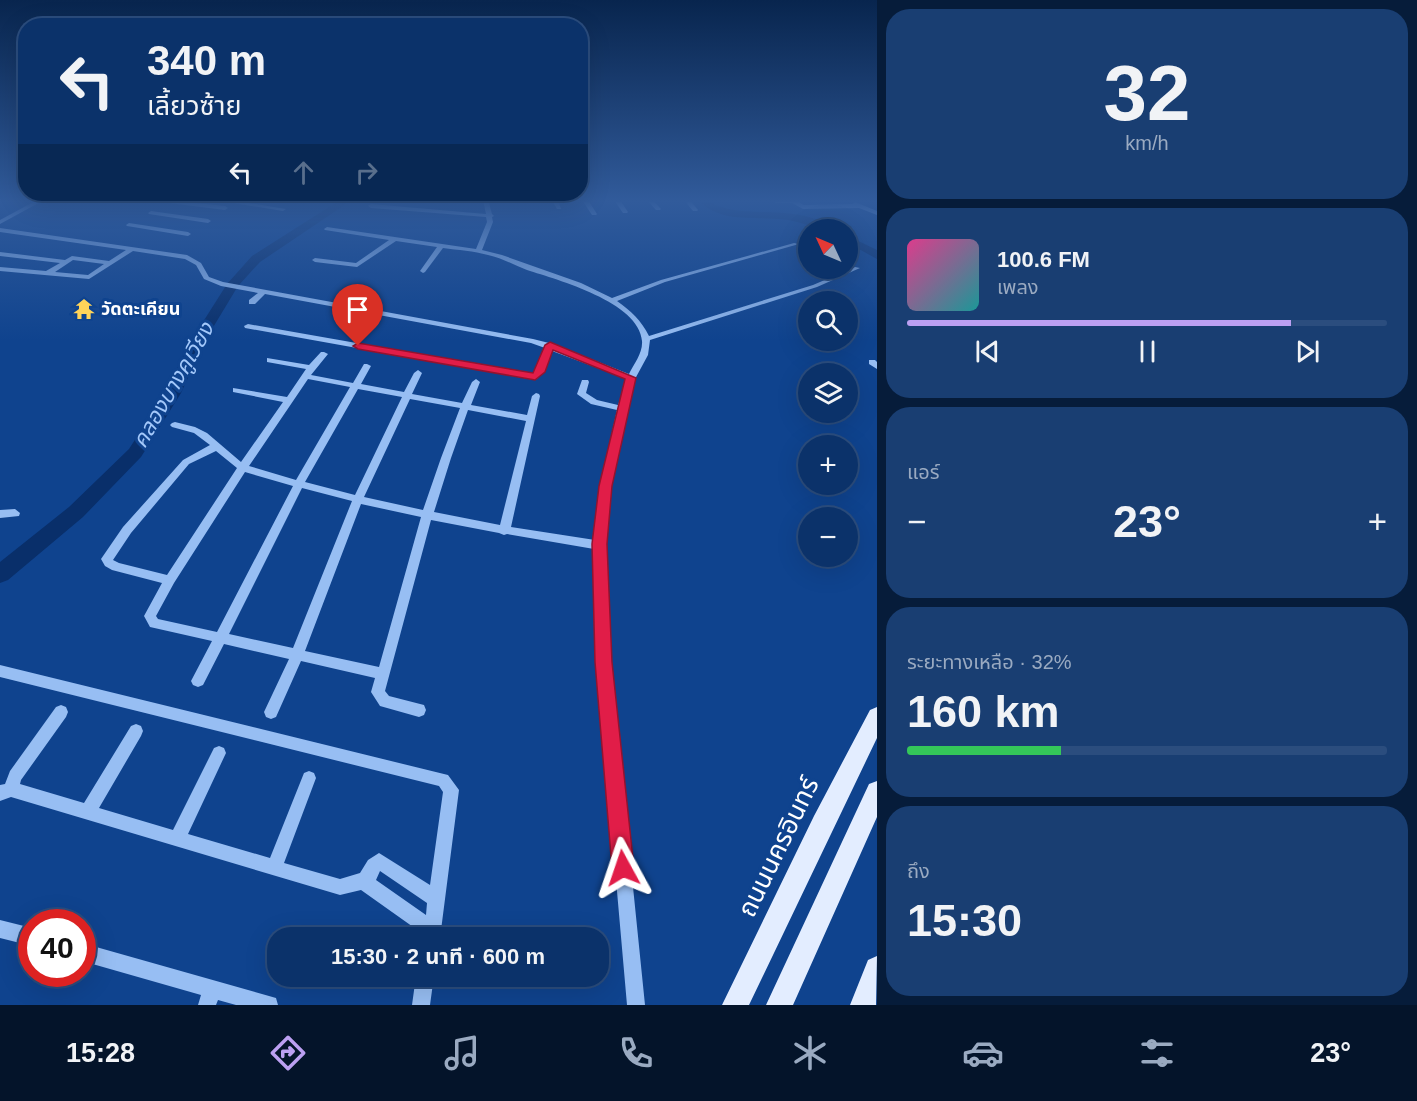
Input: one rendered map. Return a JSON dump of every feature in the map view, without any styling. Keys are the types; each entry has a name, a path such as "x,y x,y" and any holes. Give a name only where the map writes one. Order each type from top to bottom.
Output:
{"main road":[{"name":"ถนนนครอินทร์","path":"735,1005 822,824 877,717"},
{"path":"779,1005 877,792"},
{"path":"862,1005 877,969"}],"street":[{"path":"117,247 188,257 199,264 206,278 221,284 550,345 631,378"},
{"path":"315,260 357,265 383,247"},
{"path":"423,271 441,247"},
{"path":"453,247 497,254 528,268 582,285 634,316 646,339 641,364 631,378 605,486 600,544 604,662 636,1005"},
{"path":"478,251 480,247"},
{"path":"609,301 663,281 786,247"},
{"path":"0,268 89,277 132,249"},
{"path":"0,254 63,261"},
{"path":"48,273 63,261 72,258 111,263"},
{"path":"646,339 831,279"},
{"path":"252,302 264,291"},
{"path":"248,326 529,376 538,375 550,345"},
{"path":"324,354 308,372 245,468 224,495 150,616 154,623 298,653 383,674"},
{"path":"270,360 354,386 531,419"},
{"path":"877,361 872,362 877,367"},
{"path":"198,681 300,484 367,366"},
{"path":"271,712 298,653 358,499 418,373"},
{"path":"419,710 385,702 378,692 426,515 464,408 476,382"},
{"path":"585,382 581,394 586,398 623,409"},
{"path":"236,390 289,400"},
{"path":"504,531 536,396"},
{"path":"175,424 197,431 234,463 300,484 426,515 504,531 600,544"},
{"path":"170,580 116,567 108,563 107,559 178,470 198,454 215,447"},
{"path":"0,514 15,513"},
{"path":"0,671 443,780 451,790 432,927"},
{"path":"61,712 5,791 88,812 340,886 367,880"},
{"path":"88,812 136,731"},
{"path":"177,839 219,753"},
{"path":"274,868 309,778"},
{"path":"422,927 367,884 373,865 379,861 436,899"},
{"path":"0,928 18,933"},
{"path":"96,957 210,997 269,1005"},
{"path":"421,1005 423,987"}],"waterway":[{"name":"คลองบางคูเวียง","path":"0,574 76,512 135,453 173,393 196,344 233,284 256,259 275,247"},
{"path":"862,247 877,255"}],"place":[{"name":"วัดตะเคียน","path":"84,309"}],"route":[{"path":"358,346 520,376 535,376 540,372 550,345 631,378 605,486 600,544 600,608 623,868"}]}
